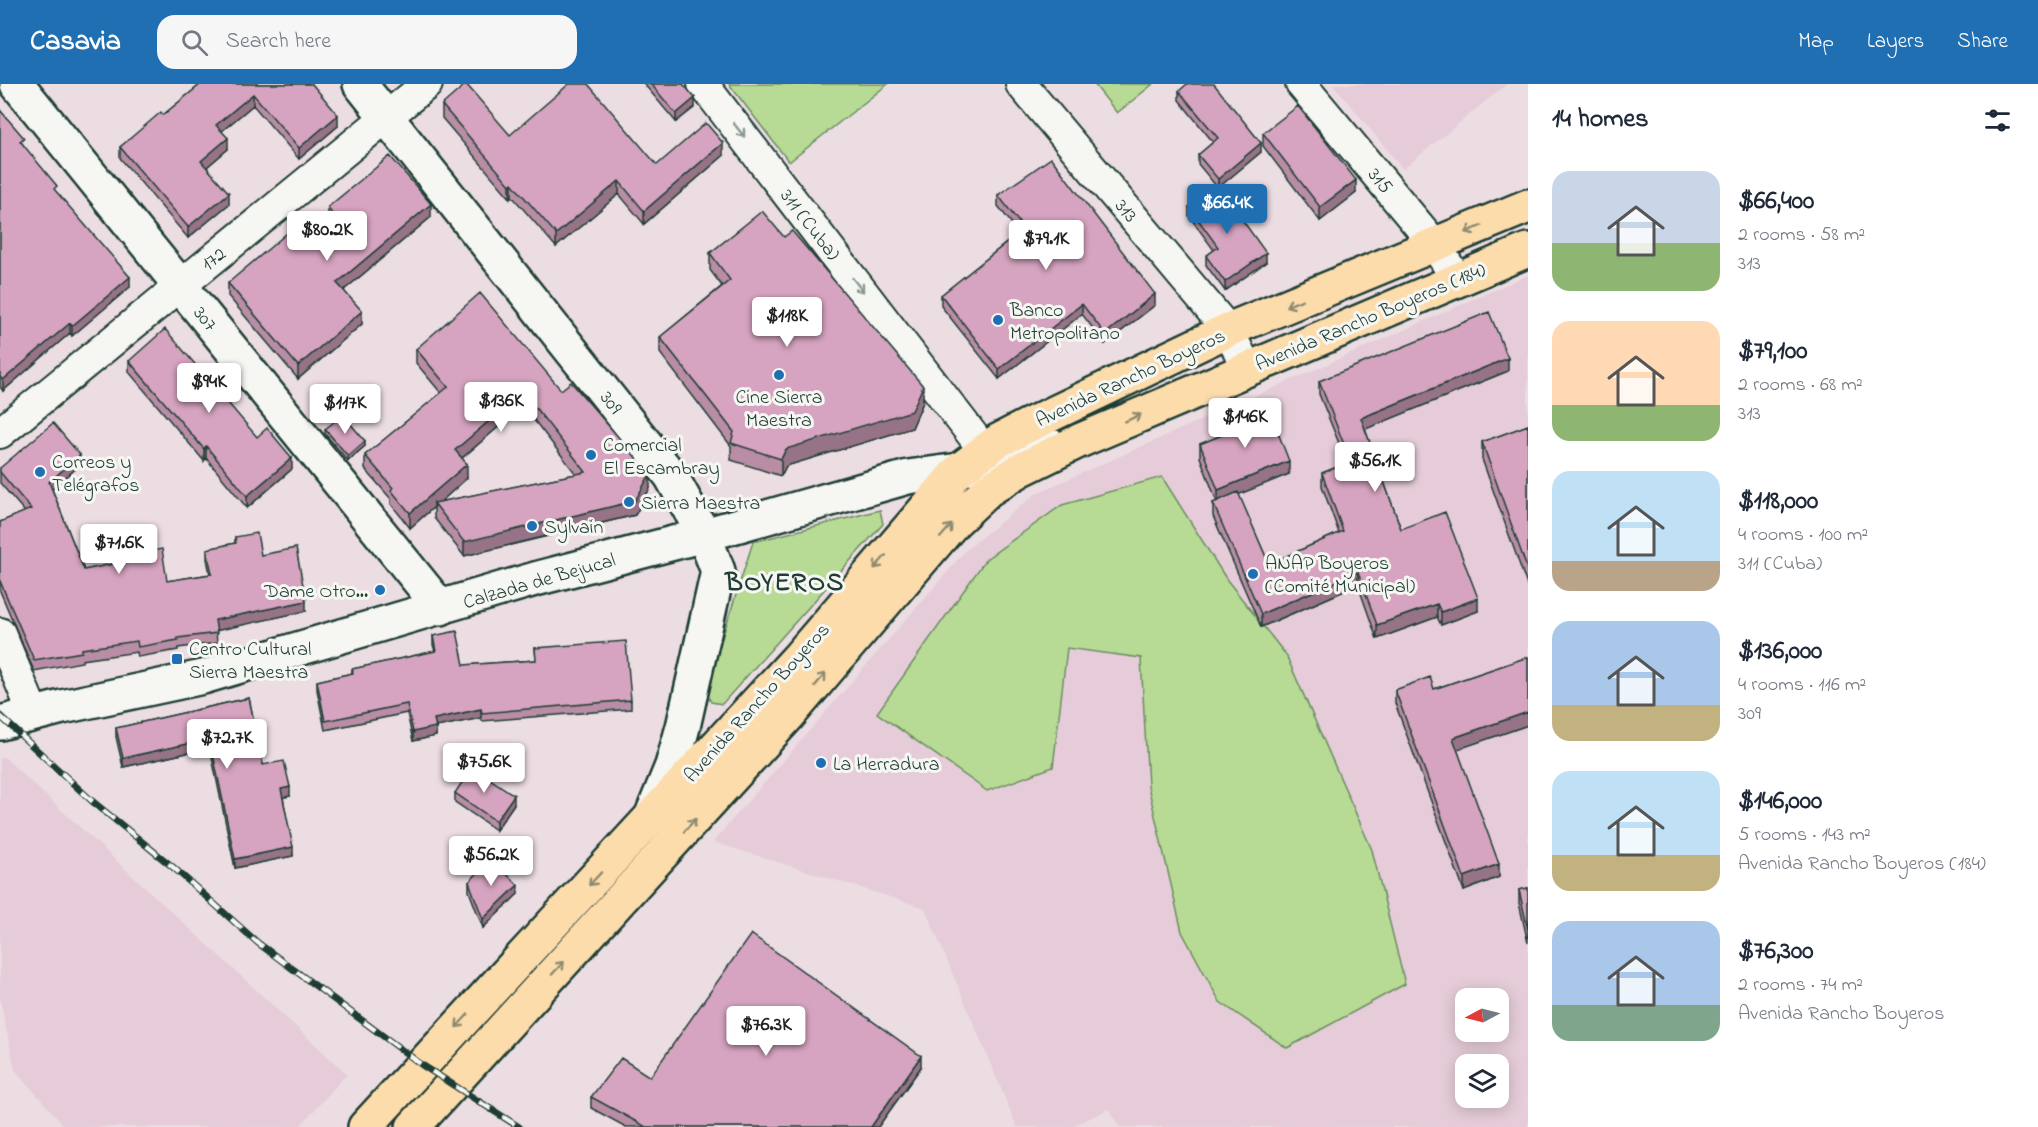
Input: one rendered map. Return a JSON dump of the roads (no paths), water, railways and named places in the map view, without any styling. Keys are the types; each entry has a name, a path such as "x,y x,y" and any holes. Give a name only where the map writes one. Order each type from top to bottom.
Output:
{"main road":[{"name":"307","path":"17,84 441,608"},
{"name":"309","path":"360,84 670,476 704,535 718,571 672,766 617,904"},
{"name":"Avenida Rancho Boyeros","path":"365,1127 650,821 680,784 797,659 959,470 984,450 1027,426 1228,330 1528,206"},
{"name":"Avenida Rancho Boyeros (184)","path":"1079,441 1528,250"},
{"name":"Avenida Rancho Boyeros","path":"413,1127 788,716 954,522 988,490 1020,470 1079,441"},
{"name":"Calzada de Bejucal","path":"0,723 203,677 535,579 704,535 908,477 959,470 1079,441"}],"street":[{"name":"172","path":"0,433 426,84"},
{"name":"311 (Cuba)","path":"703,84 984,450"},
{"name":"313","path":"1020,84 1228,330 1248,368"},
{"name":"315","path":"1301,84 1435,245 1457,279"},
{"path":"0,633 34,715"}],"railway":[{"path":"0,716 92,801 174,868 258,943 422,1065 519,1127"}],"place":[{"name":"Banco Metropolitano","path":"998,320"},
{"name":"Cine Sierra Maestra","path":"779,375"},
{"name":"Comercial El Escambray","path":"591,455"},
{"name":"Correos y Telégrafos","path":"40,472"},
{"name":"Sierra Maestra","path":"629,502"},
{"name":"Sylvain","path":"532,526"},
{"name":"ANAP Boyeros (Comité Municipal)","path":"1253,574"},
{"name":"Dame Otro...","path":"380,590"},
{"name":"Centro Cultural Sierra Maestra","path":"177,659"},
{"name":"La Herradura","path":"821,763"}],"district":[{"name":"BOYEROS","path":"785,581"}]}
